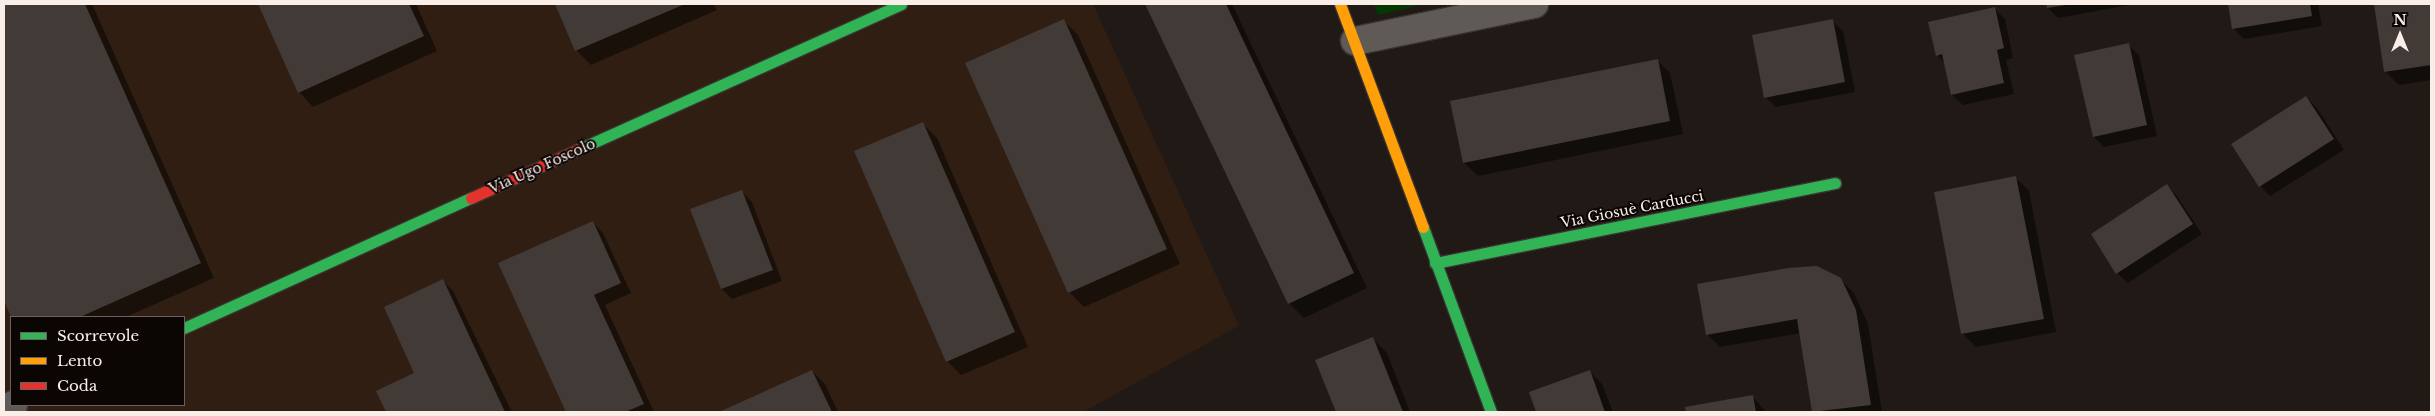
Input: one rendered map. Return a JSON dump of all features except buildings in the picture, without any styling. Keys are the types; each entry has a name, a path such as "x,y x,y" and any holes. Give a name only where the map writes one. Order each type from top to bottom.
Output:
{"street":[{"name":"Via Ugo Foscolo","path":"185,328 901,4"},
{"path":"1340,4 1491,412"},
{"path":"1355,41 1534,4"},
{"name":"Via Giosuè Carducci","path":"1436,263 1835,184"}],"shaded area":[{"path":"4,4 1093,4 1239,326 1083,412 4,412"}],"green space":[{"path":"1374,4 1425,4 1378,15"}],"traffic: fast":[{"path":"579,149 901,4"},
{"path":"1435,263 1835,183"},
{"path":"185,328 471,198"},
{"path":"1423,227 1491,412"}],"traffic: slow":[{"path":"1340,4 1423,227"}],"traffic: jam":[{"path":"471,198 579,149"}]}
